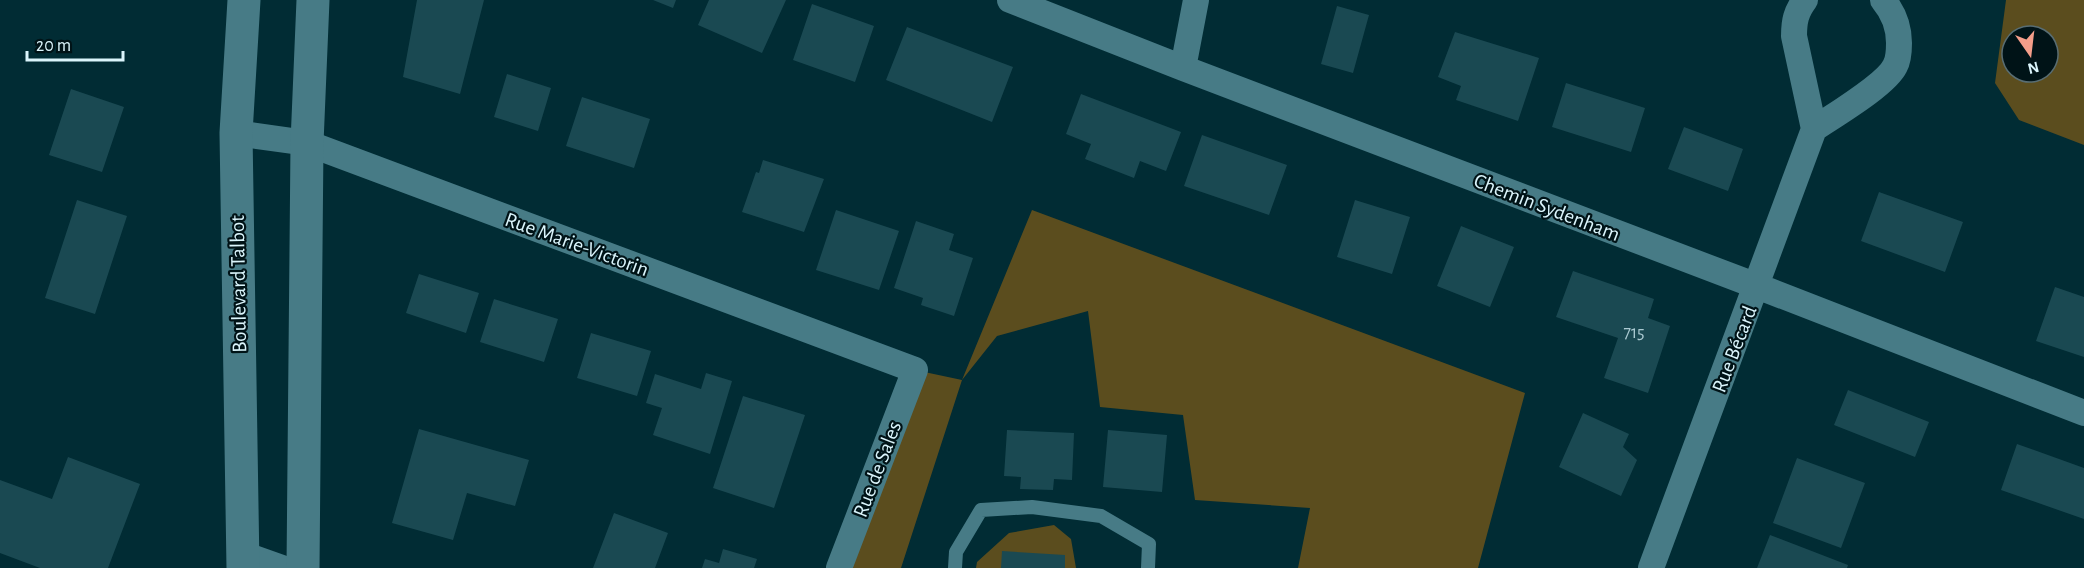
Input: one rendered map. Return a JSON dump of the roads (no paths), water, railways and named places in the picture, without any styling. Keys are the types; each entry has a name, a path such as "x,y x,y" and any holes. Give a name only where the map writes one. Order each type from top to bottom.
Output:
{"main road":[{"name":"Boulevard Talbot","path":"243,561 236,133 244,0"},
{"path":"303,568 307,143 314,0"}],"street":[{"name":"Chemin Sydenham","path":"1010,0 2084,413"},
{"path":"1183,68 1196,0"},
{"path":"1806,0 1798,10 1794,22 1794,36 1814,129 1888,77 1896,65 1899,37 1897,21 1883,0"},
{"name":"Rue Bécard","path":"1651,568 1814,129"},
{"name":"Rue Marie-Victorin","path":"236,133 307,143 915,370"},
{"name":"Rue de Sales","path":"839,568 915,370"},
{"path":"243,561 282,568"}],"lane":[{"path":"956,568 956,552 981,510 1032,507 1101,516 1149,544 1148,568"}]}
